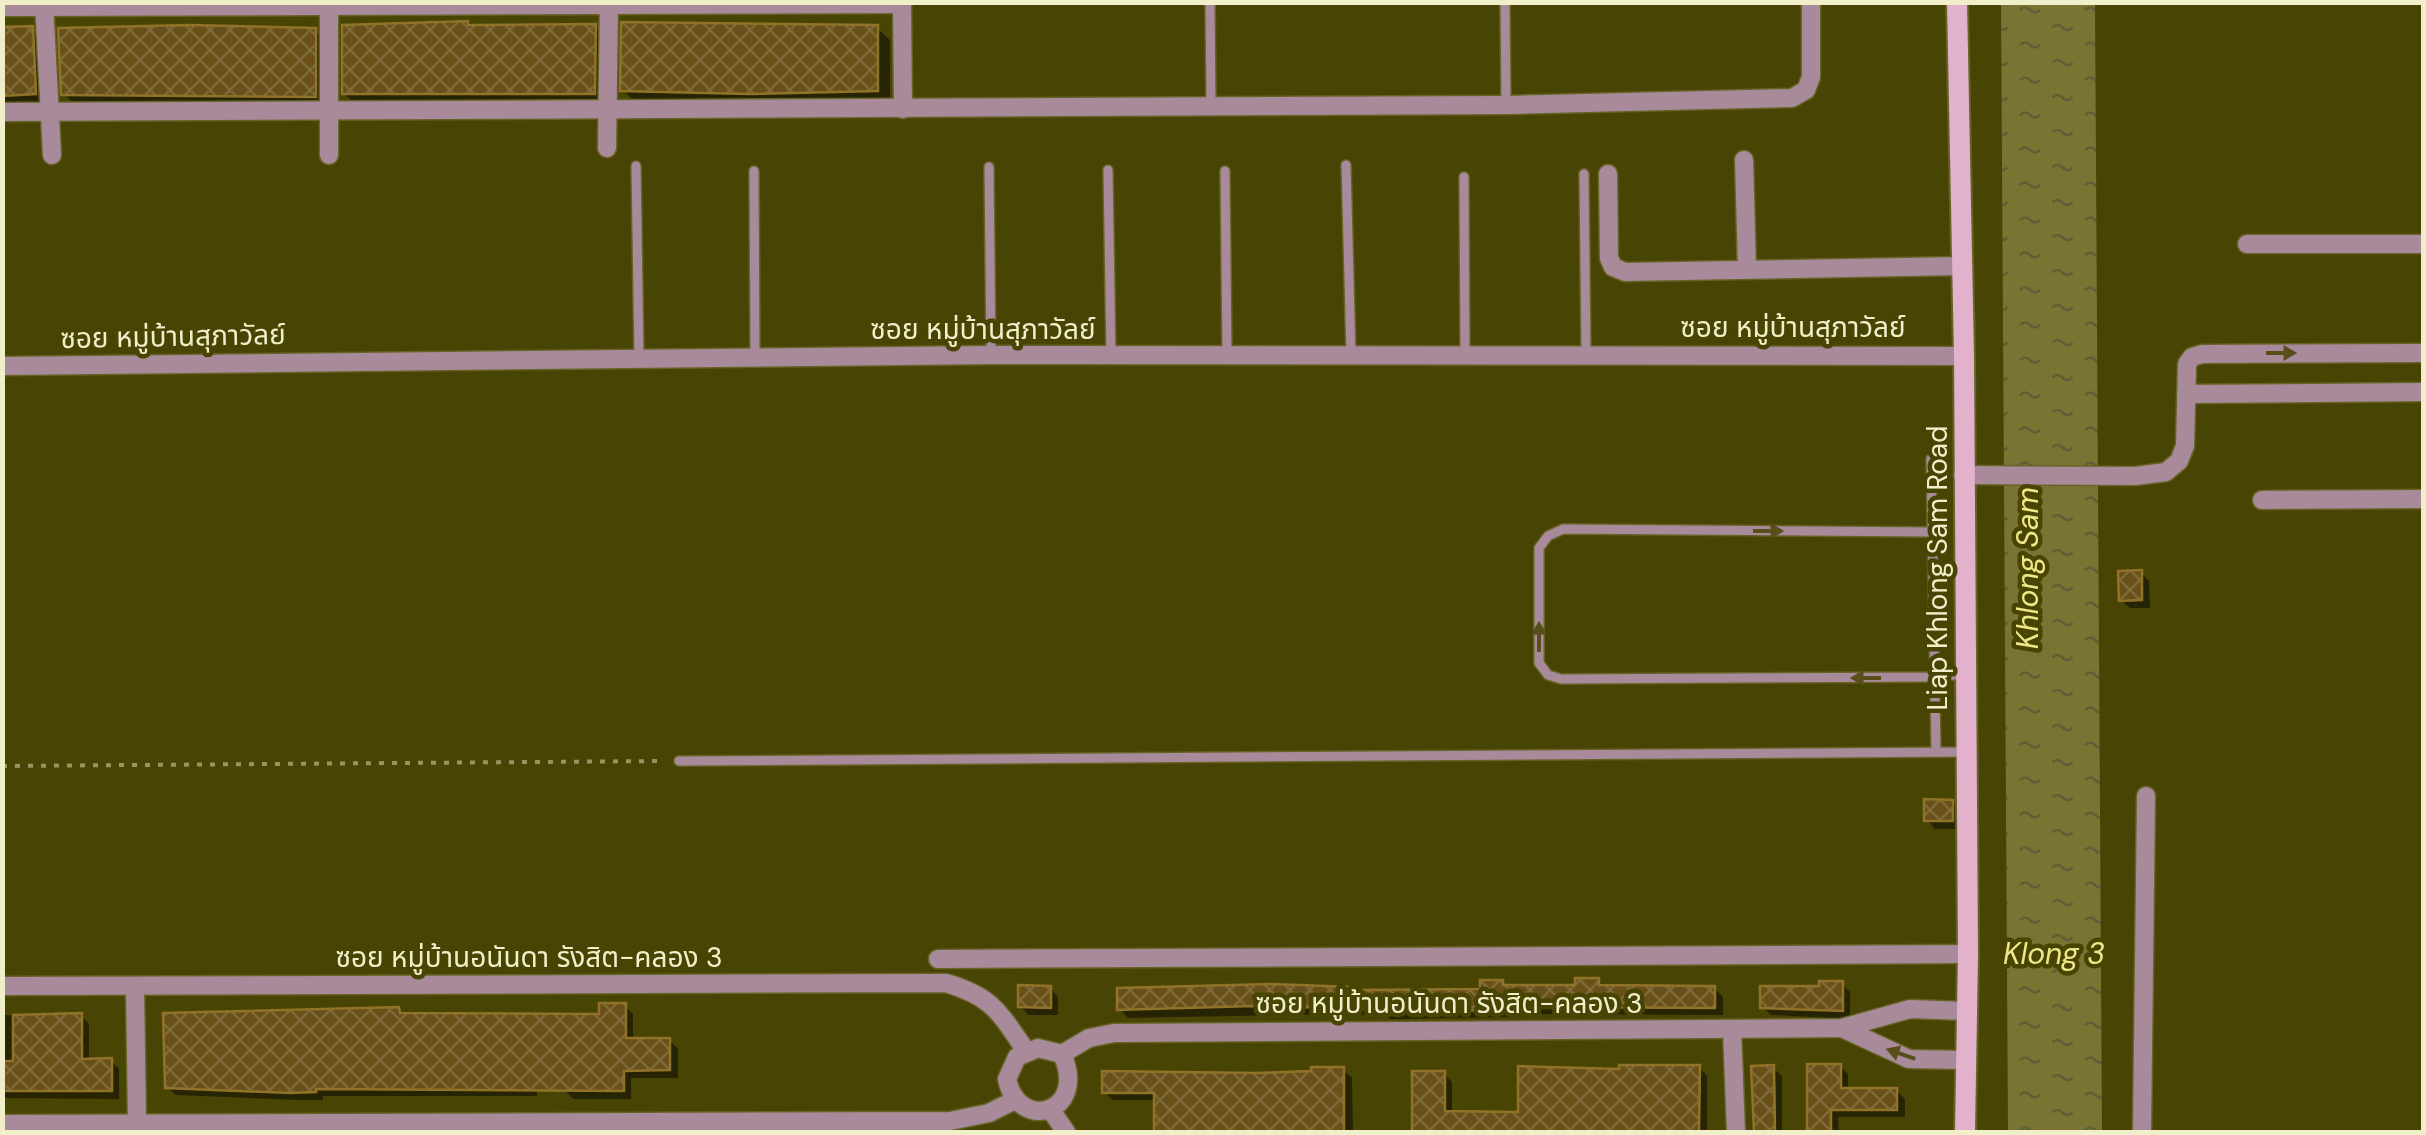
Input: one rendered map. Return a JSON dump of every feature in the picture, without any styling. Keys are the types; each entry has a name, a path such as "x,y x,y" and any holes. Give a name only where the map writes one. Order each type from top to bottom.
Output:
{"main road":[{"name":"Liap Khlong Sam Road","path":"1957,2 1964,356 1968,954 1965,1132"}],"street":[{"path":"2,112 1211,107 1792,98 1806,90 1810,77 1811,2"},
{"path":"2,7 902,3 903,109"},
{"path":"328,4 328,155"},
{"path":"608,4 608,148"},
{"path":"44,5 52,154"},
{"path":"1744,160 1747,270"},
{"path":"1608,174 1608,258 1613,267 1625,272 1961,266"},
{"path":"2247,244 2424,244"},
{"path":"1963,474 2136,476 2166,472 2179,461 2185,446 2188,364 2192,357 2202,354 2424,352"},
{"name":"ซอย หมู่บ้านสุภาวัลย์","path":"2,366 991,355 1964,356"},
{"path":"2186,394 2424,392"},
{"path":"2262,500 2424,499"},
{"path":"2142,1132 2146,796"},
{"path":"938,959 1968,954"},
{"name":"ซอย หมู่บ้านอนันดา รังสิต-คลอง 3","path":"2,986 946,983 976,992 996,1008 1026,1051"},
{"path":"135,986 137,1124"},
{"name":"ซอย หมู่บ้านอนันดา รังสิต-คลอง 3","path":"1062,1054 1089,1038 1114,1033 1842,1028 1910,1009 1965,1010"},
{"name":"ซอย หมู่บ้านอนันดา รังสิต-คลอง 3","path":"1842,1028 1909,1059 1965,1060"},
{"path":"1732,1029 1736,1132"},
{"path":"1038,1048 1062,1054 1070,1082 1068,1092 1050,1109 1029,1109 1016,1100 1007,1079 1009,1068 1026,1051 1038,1048"},
{"path":"2,1124 950,1121 990,1113 1016,1100"},
{"path":"1050,1109 1066,1132"}],"lane":[{"path":"1210,2 1211,107"},
{"path":"1505,2 1506,104"},
{"path":"1346,165 1350,354"},
{"path":"636,166 639,357"},
{"path":"990,167 991,355"},
{"path":"1108,170 1110,357"},
{"path":"754,171 754,357"},
{"path":"1225,171 1227,354"},
{"path":"1584,174 1586,353"},
{"path":"1464,177 1465,353"},
{"path":"1931,459 1936,752"},
{"path":"1932,532 1562,529 1548,536 1540,548 1540,663 1548,675 1561,678 1934,678 1964,674"},
{"path":"680,761 1966,752"}],"path":[{"path":"2,766 680,761"}],"water":[{"name":"Klong 3","path":"2001,3 2095,3 2102,1132 2008,1132"}],"building":[{"path":"468,21 468,25 596,24 595,94 342,94 342,25"},
{"path":"621,22 878,25 878,91 620,91"},
{"path":"33,26 36,94 2,96 2,27"},
{"path":"58,28 316,28 316,97 61,95"},
{"path":"2142,570 2142,600 2119,601 2118,571"},
{"path":"1924,799 1953,800 1953,821 1924,821"},
{"path":"1575,978 1599,978 1599,985 1715,986 1715,1008 1503,1007 1379,1012 1254,1006 1117,1010 1117,988 1271,984 1354,990 1480,989 1480,980 1503,980 1503,985 1575,985"},
{"path":"1819,981 1843,981 1843,1011 1760,1008 1760,986 1819,986"},
{"path":"1018,985 1051,986 1051,1008 1018,1007"},
{"path":"599,1003 626,1003 626,1038 670,1038 670,1070 624,1071 624,1091 316,1089 290,1093 165,1088 163,1013 399,1007 400,1013 599,1014"},
{"path":"82,1013 82,1059 112,1058 112,1091 2,1091 2,1061 13,1061 13,1015"},
{"path":"1807,1064 1841,1064 1841,1088 1897,1088 1897,1110 1831,1110 1831,1132 1807,1132"},
{"path":"1619,1065 1700,1065 1699,1132 1412,1132 1412,1071 1445,1071 1445,1111 1518,1112 1518,1066 1619,1069"},
{"path":"1774,1065 1775,1132 1754,1132 1751,1066"},
{"path":"1311,1067 1344,1067 1344,1132 1154,1132 1154,1093 1102,1093 1102,1071 1257,1073 1311,1071"}],"water label":[{"name":"Khlong Sam","path":"2028,568"}]}
